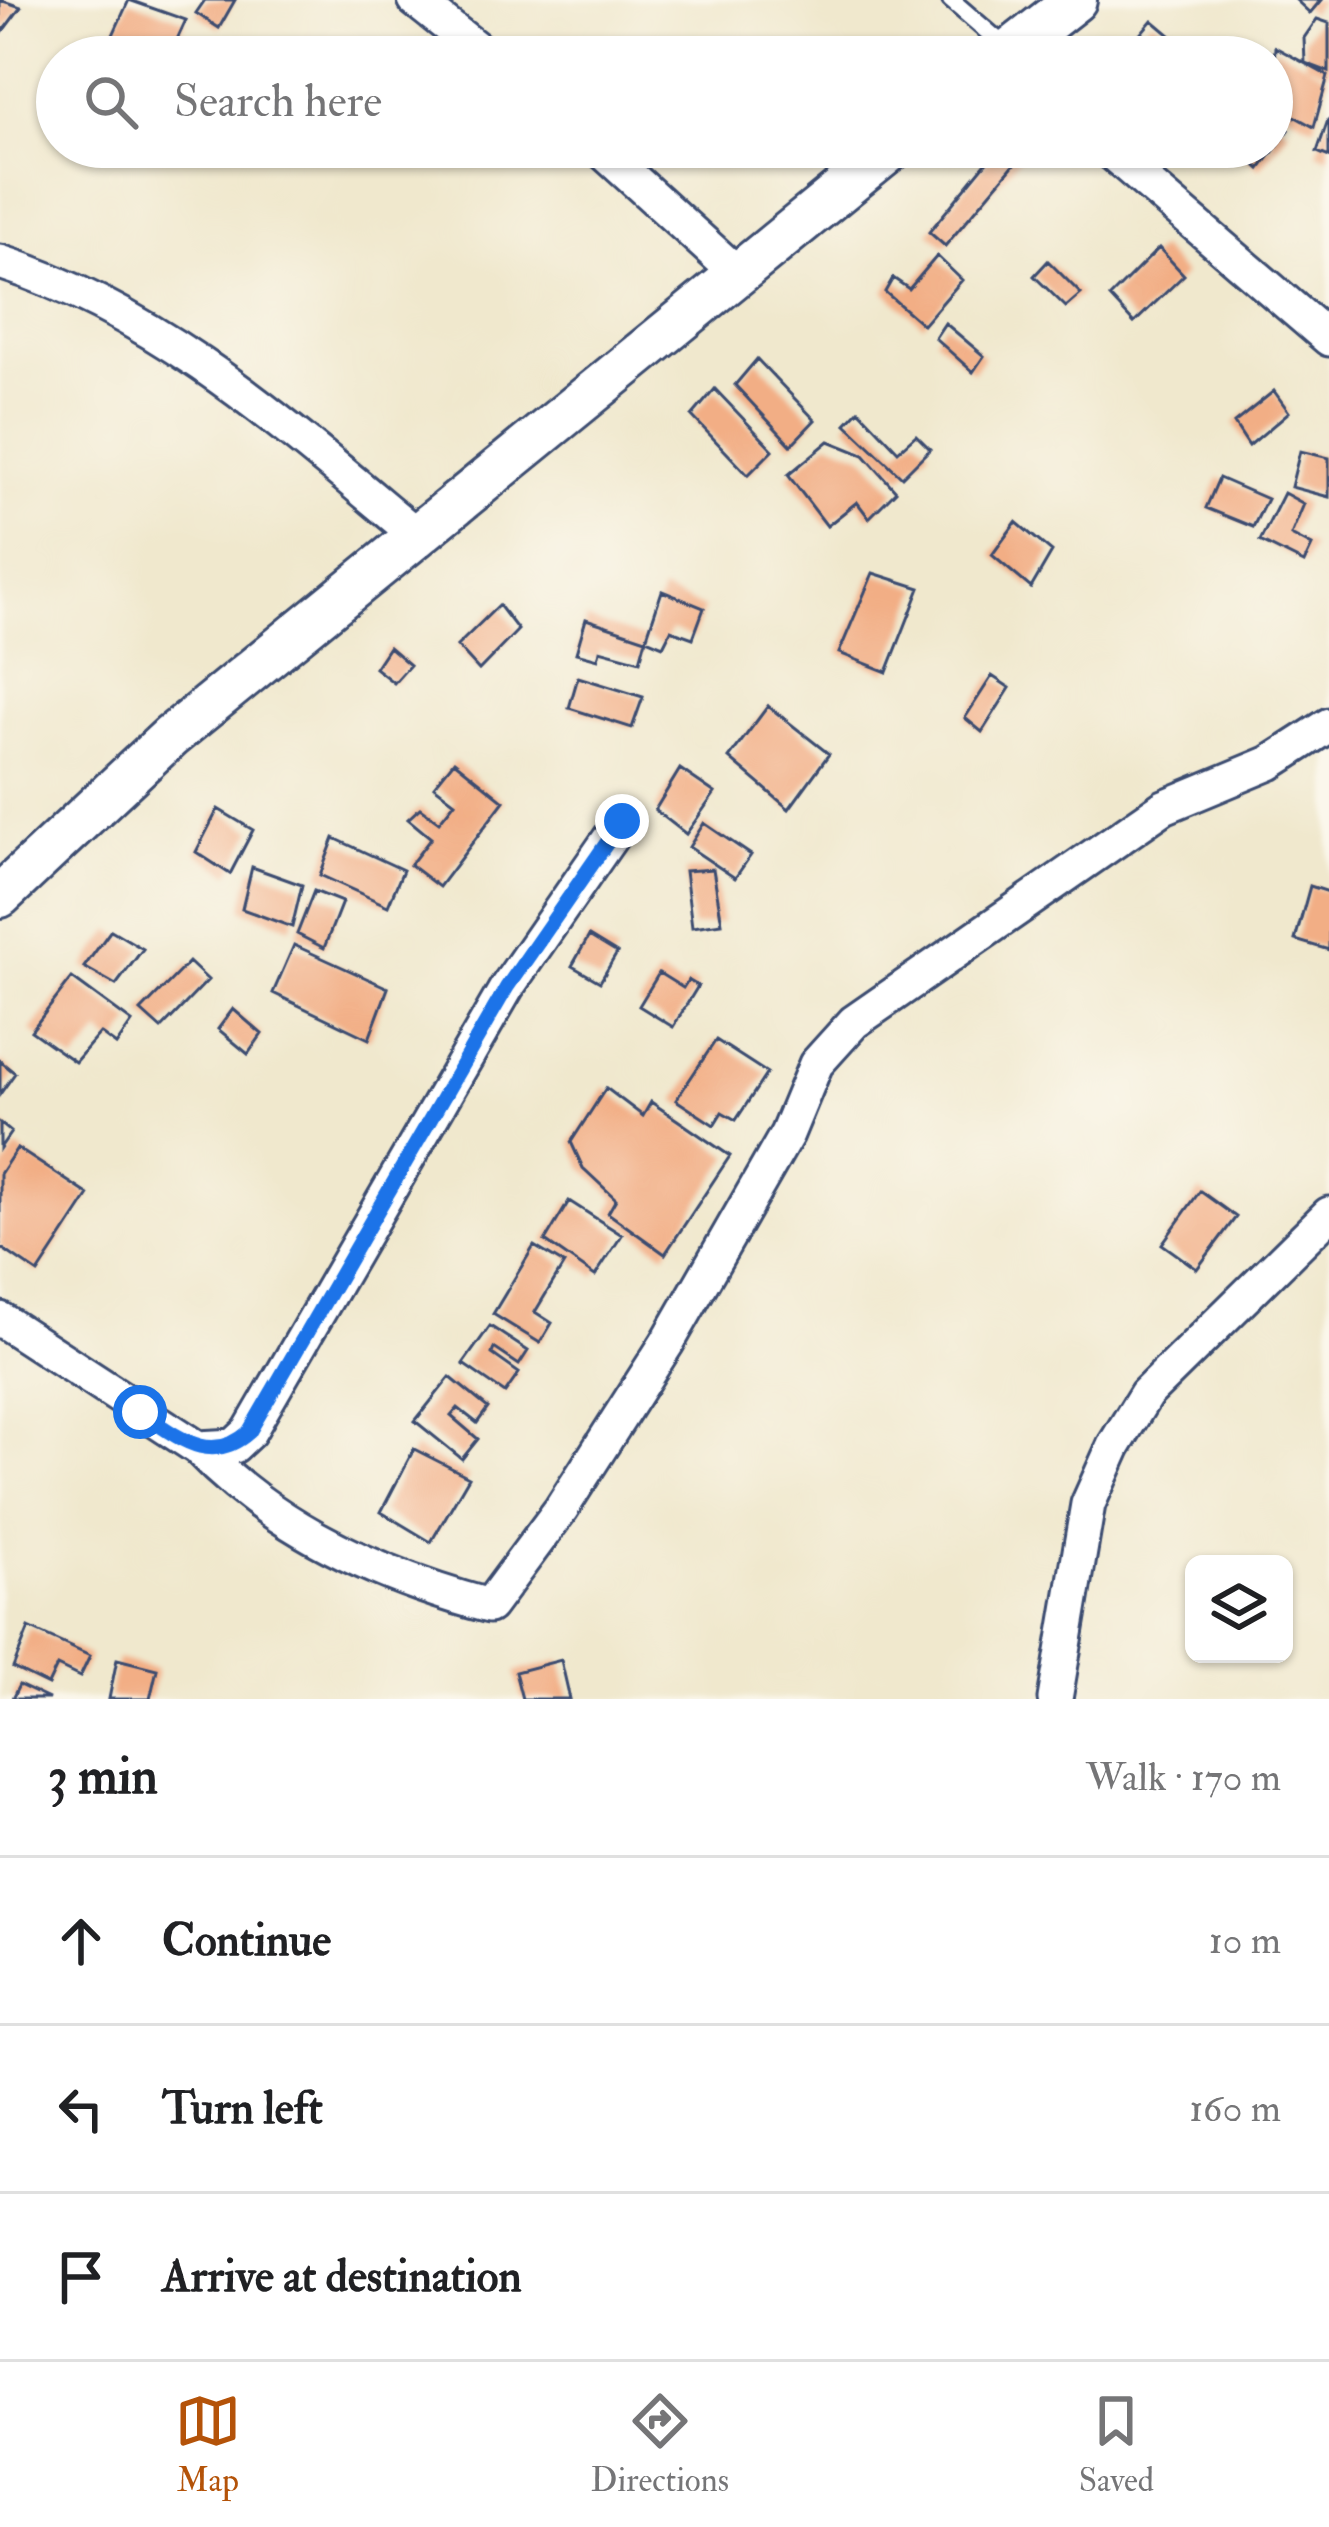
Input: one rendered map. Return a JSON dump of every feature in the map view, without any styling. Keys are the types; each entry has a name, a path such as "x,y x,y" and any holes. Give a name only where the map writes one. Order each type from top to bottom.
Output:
{"street":[{"path":"415,0 460,36"},
{"path":"1032,36 1075,0"},
{"path":"621,168 740,276"},
{"path":"0,896 170,736 420,538 869,168"},
{"path":"1130,168 1329,339"},
{"path":"0,262 65,284 172,345 271,414 420,538"},
{"path":"0,1319 198,1448 241,1493 293,1527 345,1554 489,1606 561,1509 668,1343 787,1135 816,1064 854,1022 1023,910 1067,872 1148,818 1270,763 1329,725"},
{"path":"198,1448 233,1446 249,1432 507,987 622,821"},
{"path":"1055,1699 1088,1504 1114,1446 1146,1394 1329,1214"}],"lane":[{"path":"951,0 989,36"}],"building":[{"path":"0,0 21,7 0,35"},
{"path":"129,0 186,20 179,36 113,36"},
{"path":"205,0 235,0 219,28 196,13"},
{"path":"1296,0 1321,0 1310,13"},
{"path":"1317,19 1329,23 1329,72 1305,63 1304,38"},
{"path":"1152,20 1171,36 1139,36"},
{"path":"1293,57 1328,76 1314,127 1293,116"},
{"path":"1329,120 1329,157 1317,152"},
{"path":"982,168 1011,168 945,246 929,232"},
{"path":"1159,248 1184,275 1134,323 1110,297"},
{"path":"937,256 962,280 923,325 885,292 893,278 909,289"},
{"path":"1048,261 1081,294 1066,307 1034,276"},
{"path":"945,323 984,356 973,372 935,338"},
{"path":"757,359 815,420 791,445 735,385"},
{"path":"715,389 773,450 748,475 692,416"},
{"path":"1274,391 1289,412 1249,446 1234,423"},
{"path":"859,410 898,451 916,435 930,449 902,477 846,424"},
{"path":"829,441 864,455 896,491 869,518 857,502 827,526 788,475"},
{"path":"1300,451 1329,458 1329,497 1291,487"},
{"path":"1219,478 1267,499 1253,527 1206,508"},
{"path":"1284,493 1304,504 1291,535 1312,546 1304,563 1260,541"},
{"path":"1016,522 1052,552 1031,588 992,555"},
{"path":"873,573 920,588 887,672 839,653"},
{"path":"662,591 704,608 693,638 671,630 663,646 646,639"},
{"path":"499,605 518,630 479,670 457,646"},
{"path":"586,619 646,639 640,661 600,650 598,659 576,653"},
{"path":"389,647 410,665 394,683 375,668"},
{"path":"992,676 1010,688 982,732 965,718"},
{"path":"578,677 643,697 632,728 569,708"},
{"path":"768,706 829,754 789,809 729,758"},
{"path":"454,761 504,801 439,887 410,865 431,838 408,819 420,808 439,822 455,802 434,786"},
{"path":"680,769 715,793 686,834 655,810"},
{"path":"218,809 253,830 230,874 196,852"},
{"path":"704,823 751,855 735,878 689,847"},
{"path":"334,838 403,870 388,906 320,875"},
{"path":"252,867 302,885 292,927 242,909"},
{"path":"713,869 722,923 692,927 685,871"},
{"path":"1310,886 1329,892 1329,950 1295,940"},
{"path":"314,891 342,902 324,948 297,934"},
{"path":"111,930 143,949 116,985 84,967"},
{"path":"589,936 617,953 600,982 572,966"},
{"path":"294,945 388,988 369,1039 273,993"},
{"path":"189,962 208,980 161,1029 141,1011"},
{"path":"659,973 683,988 688,980 698,986 673,1027 639,1006"},
{"path":"72,978 132,1022 116,1045 100,1033 75,1062 31,1031"},
{"path":"233,1009 262,1034 248,1054 218,1029"},
{"path":"716,1040 767,1073 736,1120 722,1112 714,1125 676,1100"},
{"path":"0,1061 15,1073 0,1094"},
{"path":"606,1088 643,1116 651,1102 730,1156 665,1254 608,1213 616,1199 583,1168 571,1142"},
{"path":"0,1123 11,1132 0,1148"},
{"path":"17,1148 89,1195 38,1273 0,1247 0,1174"},
{"path":"1200,1191 1236,1217 1197,1269 1162,1244"},
{"path":"569,1201 622,1235 595,1276 545,1241"},
{"path":"534,1246 564,1264 535,1312 552,1323 540,1343 493,1314"},
{"path":"490,1326 528,1351 519,1365 494,1348 492,1354 519,1373 505,1393 463,1364"},
{"path":"450,1377 488,1408 477,1423 458,1408 451,1416 478,1439 462,1459 415,1421"},
{"path":"414,1449 469,1477 431,1542 381,1512"},
{"path":"29,1628 90,1656 80,1677 57,1666 48,1685 13,1668"},
{"path":"117,1659 157,1669 150,1699 109,1699"},
{"path":"561,1660 570,1699 522,1699 515,1672"},
{"path":"19,1685 49,1699 12,1699"}],"route":[{"path":"140,1412 198,1448 216,1451 233,1446 249,1432 507,987 622,821"}]}
